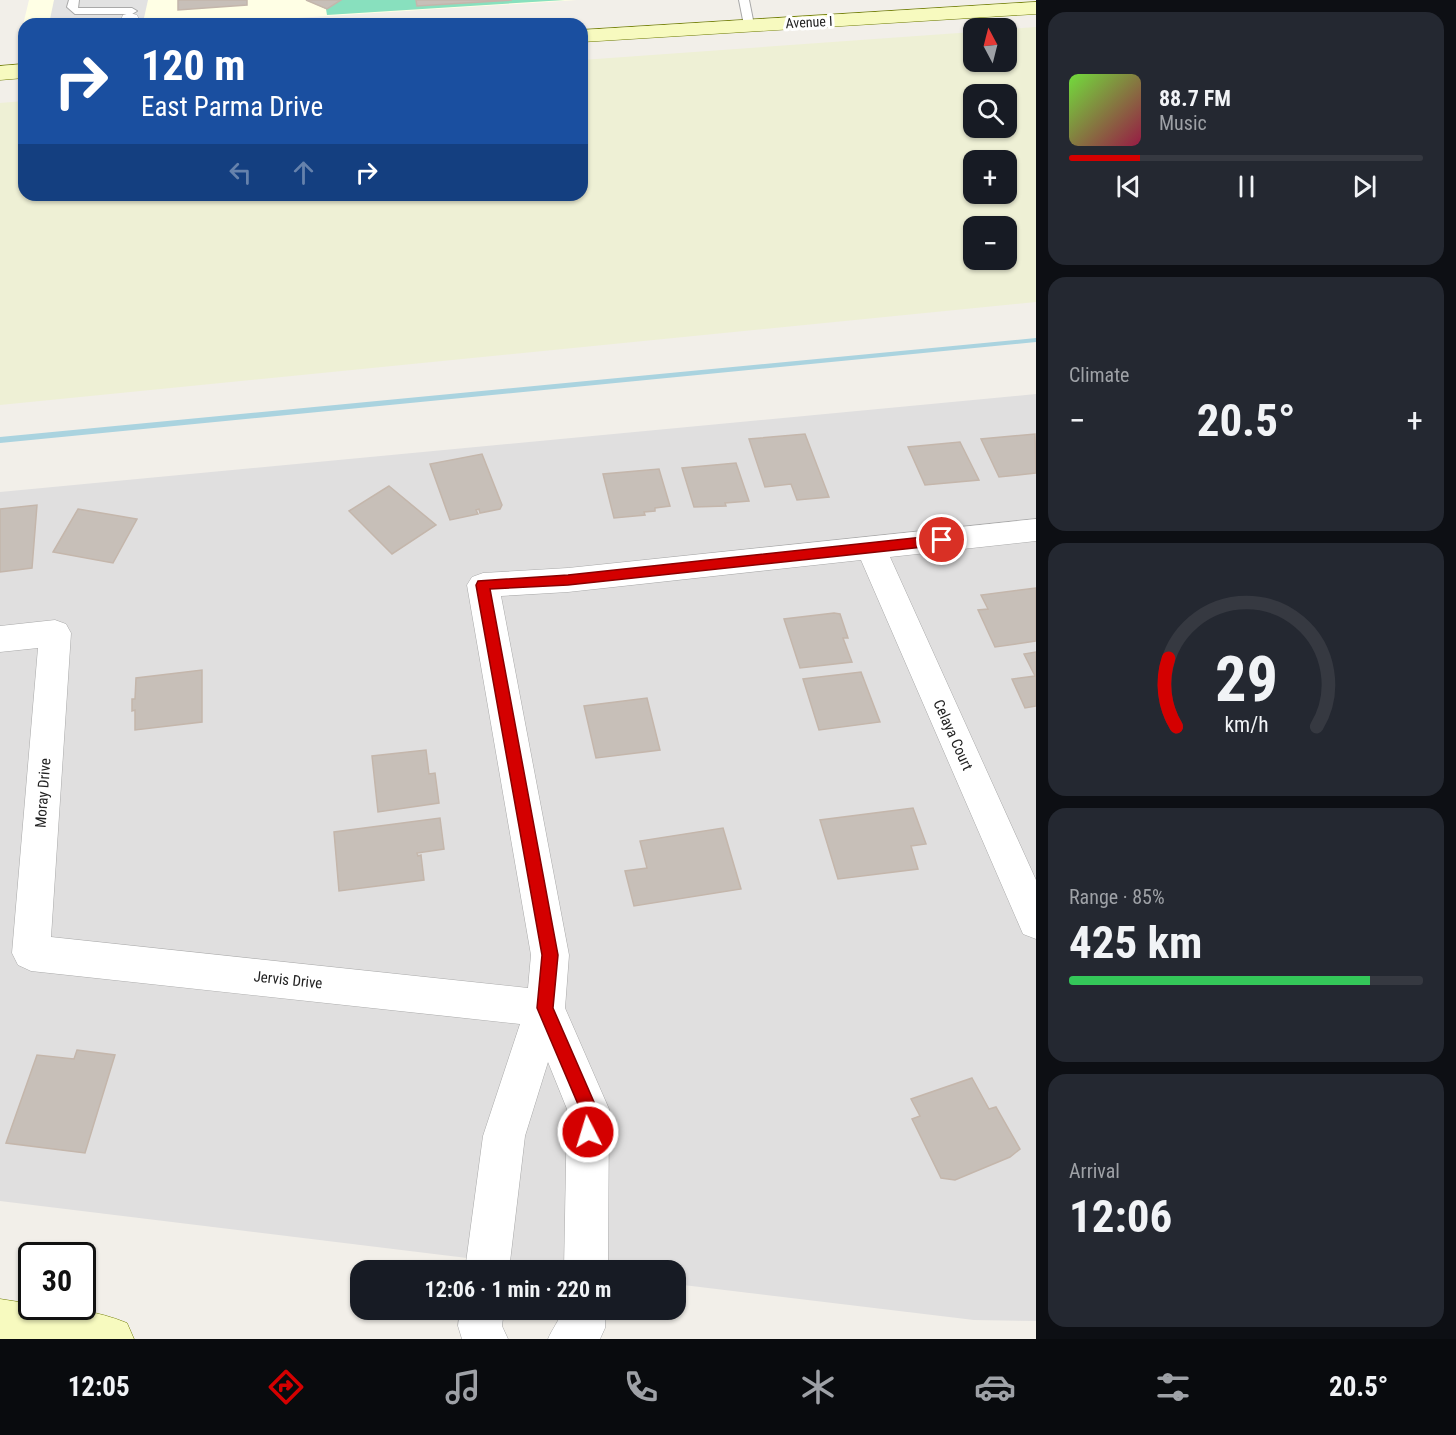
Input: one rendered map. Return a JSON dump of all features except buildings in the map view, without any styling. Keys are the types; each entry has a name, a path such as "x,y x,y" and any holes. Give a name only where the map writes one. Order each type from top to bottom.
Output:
{"main road":[{"name":"Avenue I","path":"588,36 1028,6"},
{"path":"0,73 18,72"},
{"path":"0,1321 111,1339"}],"street":[{"path":"488,1260 504,1136 545,1008 550,955 483,585 568,580 1036,530"},
{"name":"Celaya Court","path":"871,548 1036,922"},
{"name":"Moray Drive","path":"0,639 55,633 31,952"},
{"name":"Jervis Drive","path":"31,952 545,1008"},
{"path":"545,1008 588,1109 586,1260"},
{"path":"481,1320 480,1326 485,1339"},
{"path":"571,1339 582,1328 583,1320"}],"lane":[{"path":"74,0 72,7 75,11 131,14"},
{"path":"744,0 749,26"}],"shaded area":[{"path":"29,0 577,0 297,18 25,18"},
{"path":"54,0 148,0 144,18 50,18"},
{"path":"1036,27 1036,302 0,405 0,103 18,102 18,201 588,201 588,60 963,33 963,72 1017,72 1017,28"},
{"path":"1036,394 1036,1321 974,1320 686,1285 686,1260 484,1260 0,1201 0,492"}],"green space":[{"path":"306,0 565,0 327,15 326,9"}],"waterway":[{"path":"0,440 1036,340"}],"route":[{"path":"588,1132 588,1109 545,1008 550,955 483,585 568,580 942,540"}]}
